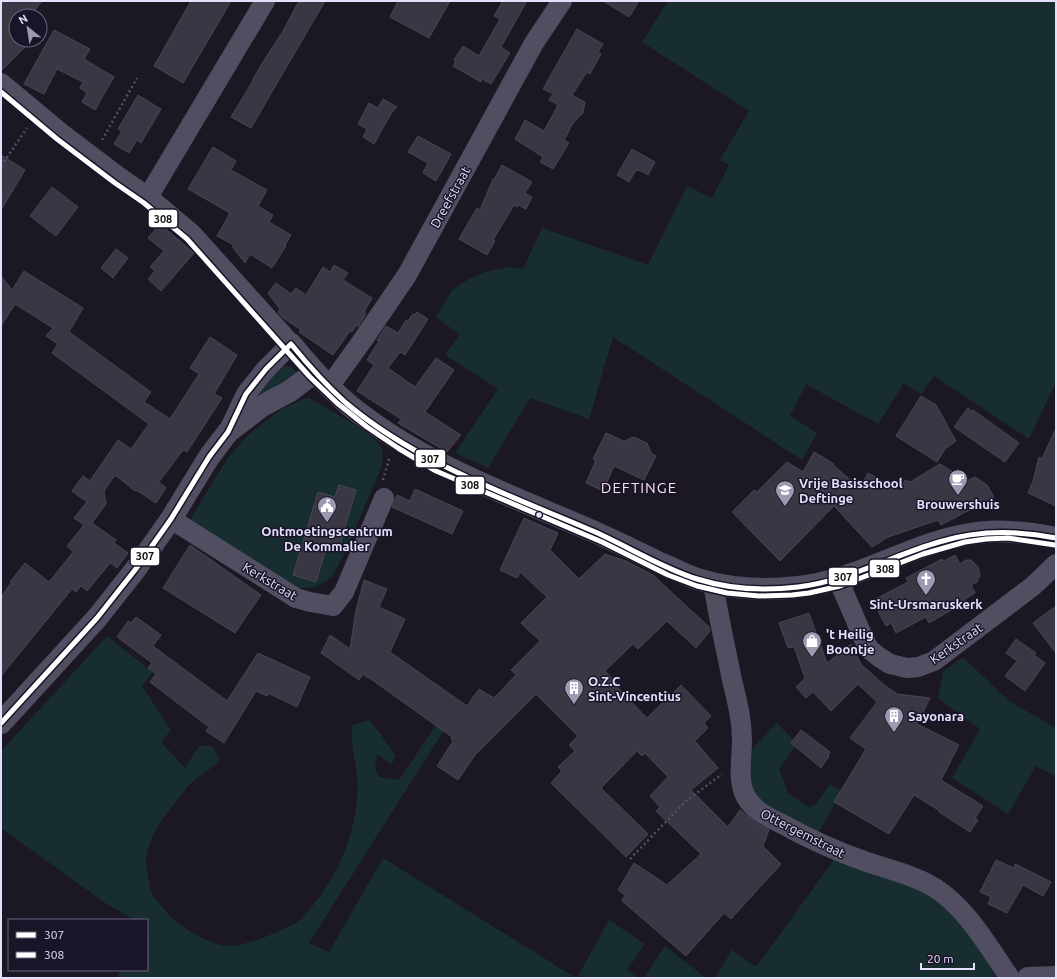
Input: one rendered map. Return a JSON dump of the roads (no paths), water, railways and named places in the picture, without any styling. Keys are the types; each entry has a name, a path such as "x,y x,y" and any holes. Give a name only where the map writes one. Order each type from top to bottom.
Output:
{"street":[{"path":"148,197 265,1"},
{"name":"Dreefstraat","path":"322,380 362,341 407,275 534,43 562,1"},
{"path":"1,82 61,133 148,197 192,234 322,380 365,418 434,461 624,545 677,571 696,579 732,587 774,588 808,586 838,579 930,544 950,539 1007,531 1056,538"},
{"path":"1,723 97,618 135,570 171,519 209,457 228,432 246,394 266,369 291,344"},
{"path":"228,432 262,406 290,391 322,380"},
{"name":"Kerkstraat","path":"171,519 296,598 334,606 344,592 384,498"},
{"name":"Kerkstraat","path":"838,579 870,649 890,664 907,668 934,661 1033,586 1056,564"},
{"name":"Ottergemstraat","path":"713,583 719,618 741,718 742,782 746,796 757,810 770,818 840,853 927,884 948,897 956,904 974,926 1010,978"},
{"path":"1028,978 1056,977"}],"place":[{"name":"Brouwershuis","path":"958,496"},
{"name":"Vrije Basisschool Deftinge","path":"785,507"},
{"name":"Ontmoetingscentrum De Kommalier","path":"327,523"},
{"name":"Sint-Ursmaruskerk","path":"926,596"},
{"name":"'t Heilig Boontje","path":"812,658"},
{"name":"O.Z.C Sint-Vincentius","path":"574,705"},
{"name":"Sayonara","path":"894,733"}],"district":[{"name":"DEFTINGE","path":"639,488"}]}
